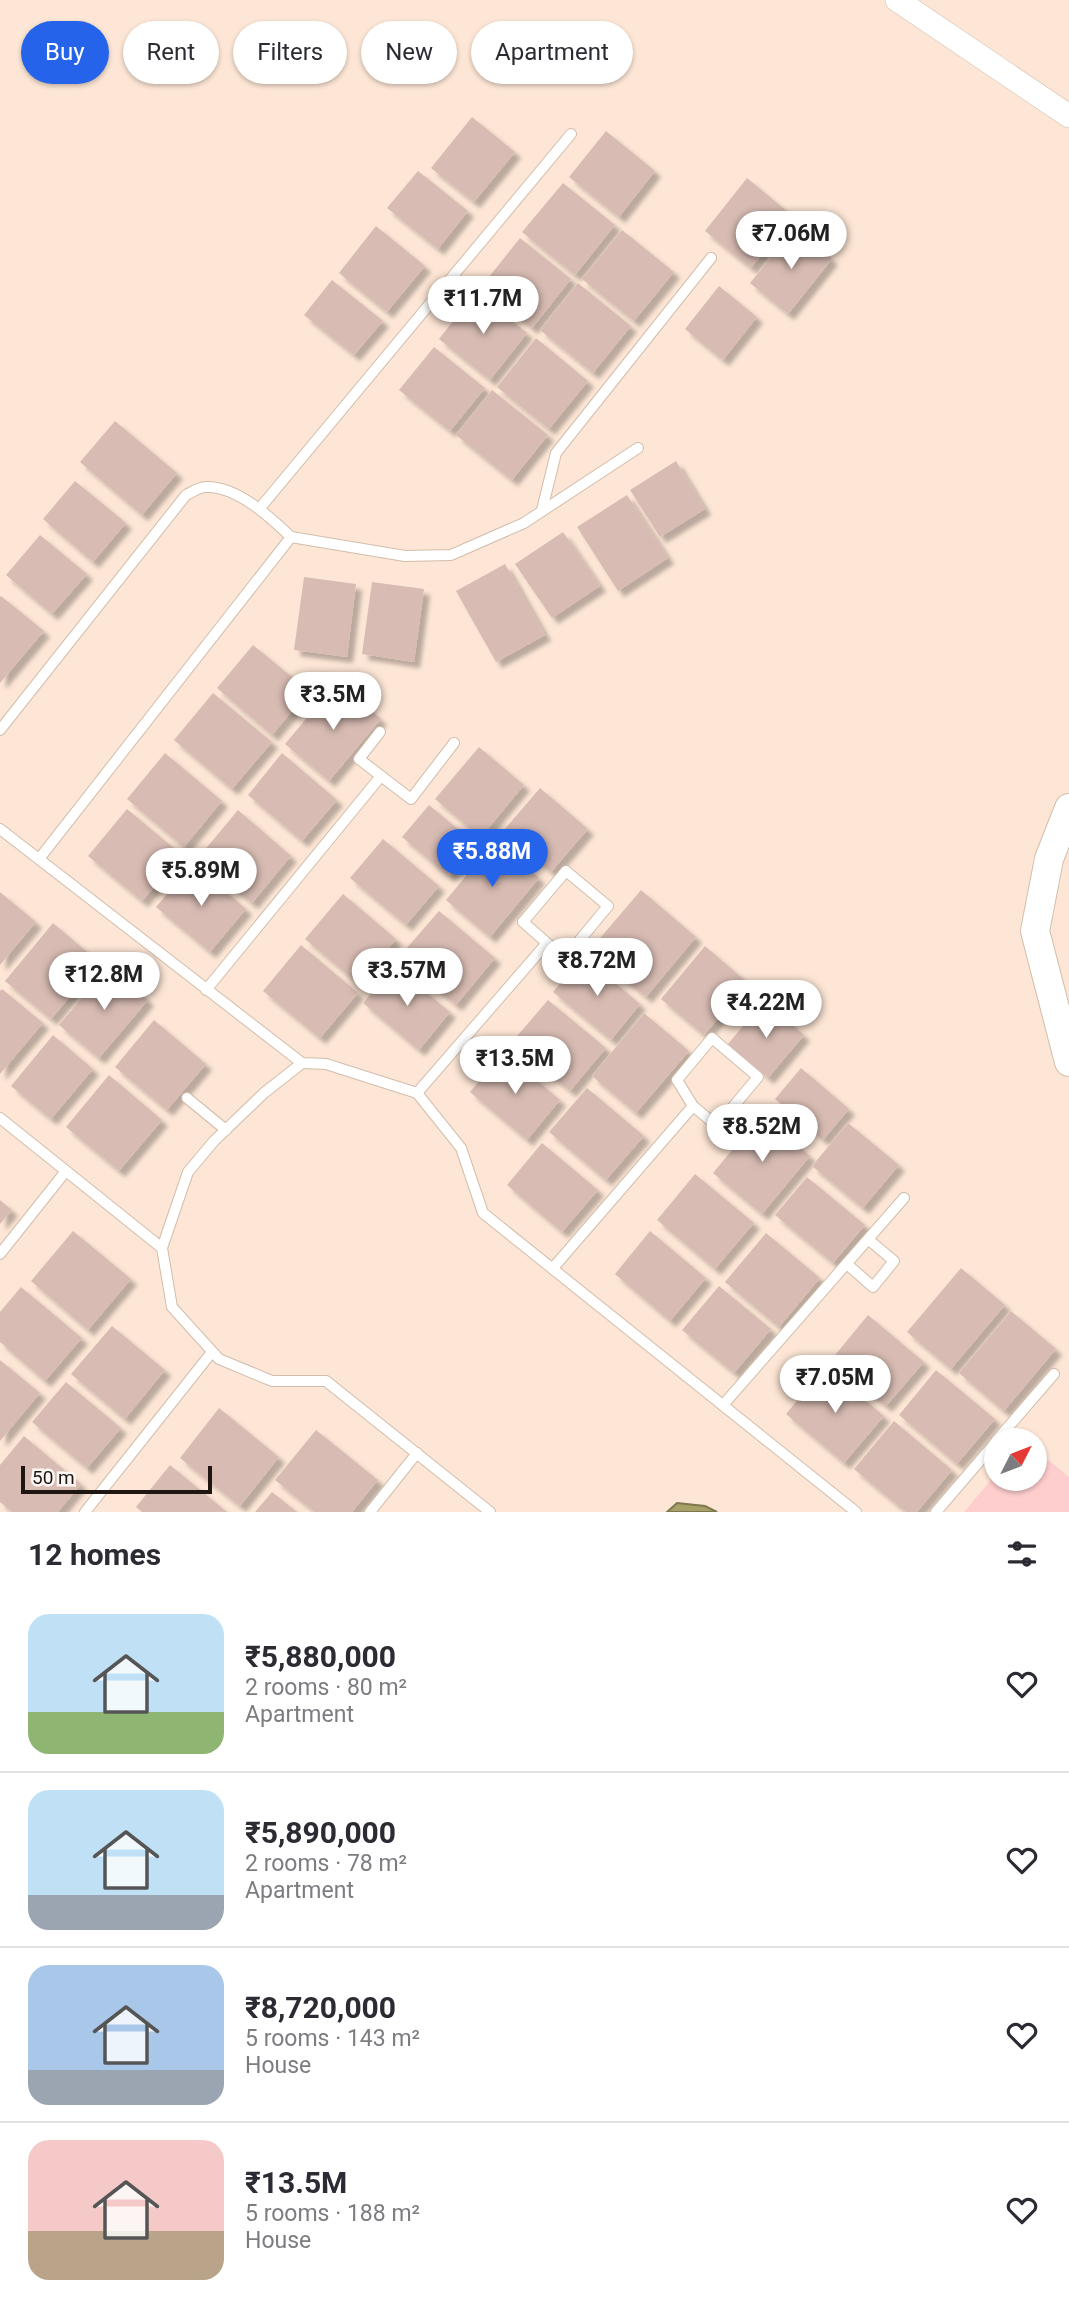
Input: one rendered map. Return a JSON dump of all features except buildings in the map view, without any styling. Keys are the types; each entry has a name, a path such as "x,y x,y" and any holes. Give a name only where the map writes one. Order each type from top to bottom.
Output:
{"street":[{"path":"897,0 1069,116"},
{"path":"1069,807 1049,859 1035,931 1069,1062"}],"lane":[{"path":"260,508 571,134"},
{"path":"542,510 556,453 711,258"},
{"path":"0,730 186,495 204,486 221,488 260,508 291,537 405,556 451,555 524,523 638,449"},
{"path":"38,859 291,537"},
{"path":"380,732 359,759 411,799 454,744"},
{"path":"206,990 381,776"},
{"path":"0,829 302,1063 326,1064 417,1093 461,1148 483,1213 856,1512"},
{"path":"566,871 608,906 565,958 547,943 523,922 566,871"},
{"path":"417,1093 547,943"},
{"path":"712,1038 758,1077 716,1126 693,1106 677,1080 712,1038"},
{"path":"302,1063 264,1093 188,1172 162,1248 172,1307 219,1359 272,1381 326,1381 490,1512"},
{"path":"187,1098 226,1130"},
{"path":"553,1268 693,1106"},
{"path":"0,1118 162,1248"},
{"path":"0,1254 66,1171"},
{"path":"723,1405 904,1198"},
{"path":"848,1265 873,1287 894,1261 869,1240"},
{"path":"85,1512 212,1352"},
{"path":"1007,1428 1054,1374"},
{"path":"370,1512 417,1453"},
{"path":"936,1512 984,1455"}],"shaded area":[{"path":"1047,1459 1069,1477 1069,1512 964,1512 984,1488 984,1491 1047,1491"},
{"path":"677,1503 705,1506 717,1512 667,1512"}]}
